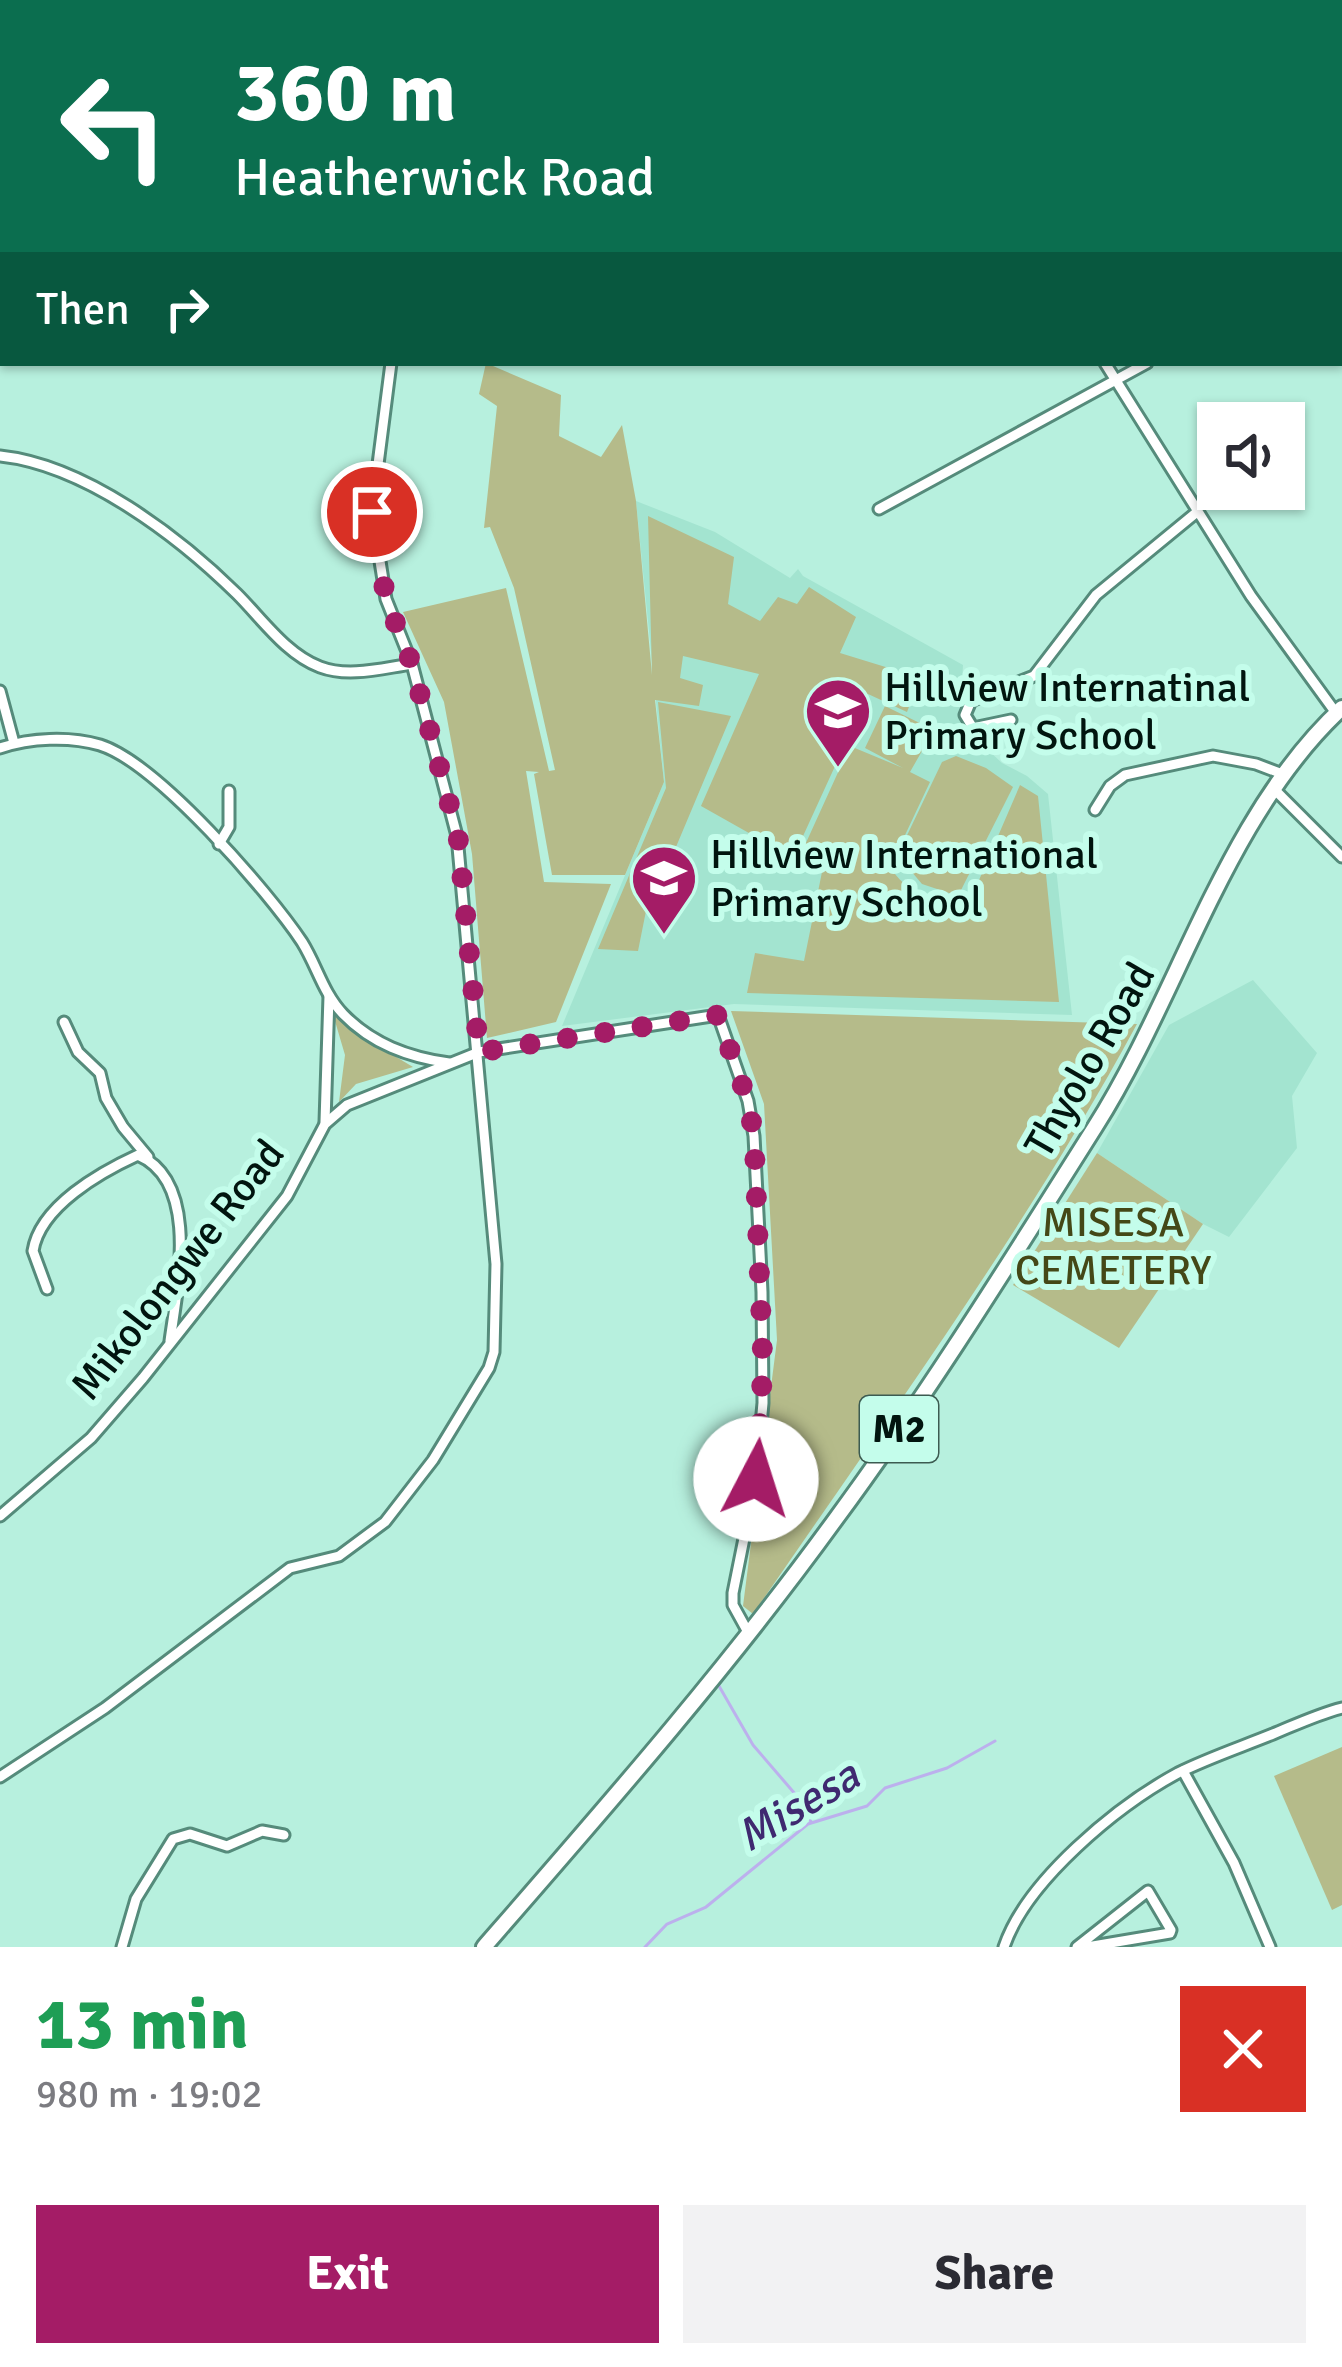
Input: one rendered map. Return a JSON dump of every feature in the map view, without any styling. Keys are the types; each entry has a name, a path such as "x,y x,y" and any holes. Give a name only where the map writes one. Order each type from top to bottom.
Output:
{"highway":[{"name":"Thyolo Road","path":"484,1947 749,1634 895,1435 1096,1124 1274,789 1339,711"}],"street":[{"path":"0,1778 105,1708 290,1568 332,1558 385,1522 433,1460 494,1352 496,1264 458,836 412,664 386,599 372,512 391,366"},
{"path":"1107,366 1251,596 1339,711"},
{"path":"879,509 1141,366"},
{"path":"0,456 40,465 89,486 176,538 274,634 320,666 361,672 412,664"},
{"path":"1011,721 980,730 965,715 971,701 1034,676 1096,595 1197,512"},
{"path":"0,691 14,743"},
{"path":"0,748 71,739 102,746 134,762 219,844 303,944 343,1015 407,1057 452,1064"},
{"path":"1095,810 1110,786 1125,775 1213,756 1256,764 1285,776"},
{"path":"1274,789 1342,857"},
{"path":"219,844 229,826 229,791"},
{"path":"325,1124 329,996"},
{"name":"Mikolongwe Road","path":"0,1516 91,1438 287,1196 325,1124 346,1105 479,1052 718,1015 748,1102 754,1136 762,1292 763,1403 756,1479 733,1593 749,1634"},
{"path":"64,1022 78,1052 100,1073 106,1098 123,1127 167,1181 182,1228 169,1344"},
{"path":"46,1289 33,1251 45,1223 62,1204 120,1164 138,1155 152,1162"},
{"path":"1004,1947 1016,1916 1049,1877 1109,1821 1183,1771 1342,1708"},
{"path":"1183,1771 1234,1863 1270,1947"},
{"path":"122,1947 136,1899 173,1840 190,1834 227,1846 262,1832 284,1834"},
{"path":"1077,1947 1148,1891 1171,1930 1087,1947"}],"shaded area":[{"name":"Hillview Internatinal Primary School","path":"636,501 715,532 790,578 798,569 963,665 960,715 973,736 1002,763 1048,794 1072,1015 734,1004 562,1026 664,782"},
{"path":"1253,980 1317,1053 1292,1096 1297,1148 1229,1237 1097,1153 1169,1025"}],"green space":[{"path":"485,366 493,366 561,395 559,436 601,457 622,425 636,501 652,675 648,516 734,557 728,604 760,621 778,597 797,604 809,587 856,617 840,653 892,669 917,686 907,712 868,694 793,858 701,806 759,674 683,656 680,678 703,685 699,706 655,700 664,782 625,875 552,875 534,774 539,772 526,771 544,882 611,884 556,1022 487,1038 472,854 444,702 403,612 506,588 549,771 555,770 514,588 490,527 484,528 497,406 479,394"},
{"path":"658,702 731,716 668,866 686,871 676,907 648,901 638,951 598,949 666,788"},
{"path":"885,706 934,730 910,772 930,782 890,867 918,893 954,907 973,894 1020,785 1038,796 1059,1002 747,993 755,953 804,961 822,872 800,856 850,746 903,768 865,748"},
{"path":"956,756 986,768 1013,787 958,896 922,884 900,858 942,762"},
{"path":"332,1011 353,1031 413,1067 356,1084 339,1102 345,1055"},
{"path":"731,1011 1137,1024 1001,1250 753,1614 743,1606 777,1340 764,1104"},
{"name":"MISESA CEMETERY","path":"1097,1153 1203,1224 1119,1348 1013,1285"},
{"path":"1342,1747 1342,1905 1332,1910 1274,1776"}],"waterway":[{"path":"719,1686 753,1745 802,1802 811,1822"},
{"name":"Misesa","path":"645,1947 667,1924 706,1907 808,1824 867,1806 885,1788 947,1768 995,1741"}],"place":[{"name":"Hillview Internatinal Primary School","path":"838,770"},
{"name":"Hillview International Primary School","path":"664,937"}],"route":[{"path":"372,512 386,599 412,664 458,836 479,1052 718,1015 748,1102 754,1136 763,1366 756,1479"}]}
